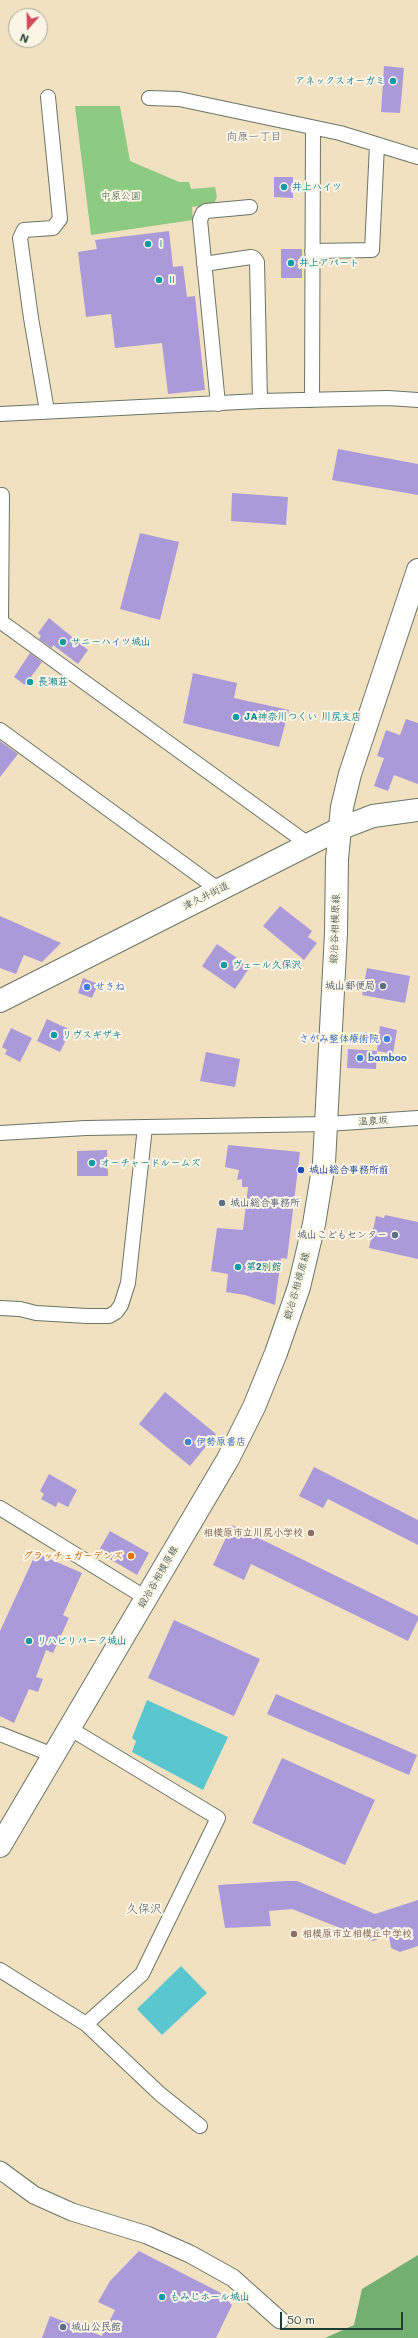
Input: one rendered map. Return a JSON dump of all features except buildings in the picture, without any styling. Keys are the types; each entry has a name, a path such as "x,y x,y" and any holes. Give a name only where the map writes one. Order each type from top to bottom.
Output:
{"main road":[{"name":"鍛冶谷相模原線","path":"0,1846 228,1459 254,1407 276,1353 299,1287 314,1224 324,1163 327,1124 339,829 350,774 418,570"},
{"name":"津久井街道","path":"0,1001 339,829 373,816 418,810"}],"street":[{"path":"47,411 20,238 24,230 53,228 60,219 48,97"},
{"path":"149,98 179,99 340,133 418,157"},
{"path":"312,128 312,400"},
{"path":"312,251 372,250 377,145"},
{"path":"218,404 200,220 203,213 250,207"},
{"path":"204,264 251,257 257,262 260,401"},
{"path":"0,414 260,401 388,398 418,400"},
{"path":"2,495 1,621 308,844"},
{"path":"0,730 219,890"},
{"name":"温泉坂","path":"0,1133 146,1127 327,1124 418,1118"},
{"path":"0,1308 36,1313 86,1316 109,1316 116,1312 121,1305 128,1283 146,1127"},
{"path":"0,1508 146,1598"},
{"path":"69,1728 218,1818 142,1974 86,2024"},
{"path":"0,1734 53,1755"},
{"path":"0,1970 86,2024 160,2094 200,2126"},
{"path":"0,2170 34,2195 72,2212 147,2236 190,2254 233,2278 280,2320"}],"green space":[{"name":"中原公園","path":"75,106 120,106 130,161 179,182 189,182 191,189 215,187 217,197 214,204 192,207 193,220 91,235"},
{"path":"418,2255 418,2338 325,2338 354,2325 362,2289"}],"water":[{"path":"147,1700 228,1737 203,1790 132,1752 136,1741 132,1738"},
{"path":"181,1966 207,1993 162,2035 137,2009"}],"place":[{"name":"アネックスオーガミ","path":"393,81"},
{"name":"井上ハイツ","path":"284,187"},
{"name":"Ⅰ","path":"148,244"},
{"name":"井上アパート","path":"291,263"},
{"name":"Ⅱ","path":"159,280"},
{"name":"サニーハイツ城山","path":"63,642"},
{"name":"長瀬荘","path":"30,682"},
{"name":"JA神奈川つくい 川尻支店","path":"236,717"},
{"name":"ヴェール久保沢","path":"224,965"},
{"name":"城山郵便局","path":"383,986"},
{"name":"せきね","path":"87,987"},
{"name":"リヴスギザキ","path":"54,1035"},
{"name":"さがみ整体療術院","path":"387,1039"},
{"name":"bamboo","path":"360,1058"},
{"name":"オーチャードルームズ","path":"92,1163"},
{"name":"城山総合事務所前","path":"301,1170"},
{"name":"城山総合事務所","path":"222,1203"},
{"name":"城山こどもセンター","path":"395,1235"},
{"name":"第2別館","path":"238,1267"},
{"name":"伊勢原書店","path":"188,1442"},
{"name":"相模原市立川尻小学校","path":"311,1533"},
{"name":"グラッチェガーデンズ","path":"131,1556"},
{"name":"リハビリパーク城山","path":"29,1641"},
{"name":"相模原市立相模丘中学校","path":"294,1934"},
{"name":"もみじホール城山","path":"162,2297"},
{"name":"城山公民館","path":"63,2327"}],"district":[{"name":"向原一丁目","path":"254,137"},
{"name":"久保沢","path":"144,1909"}]}
